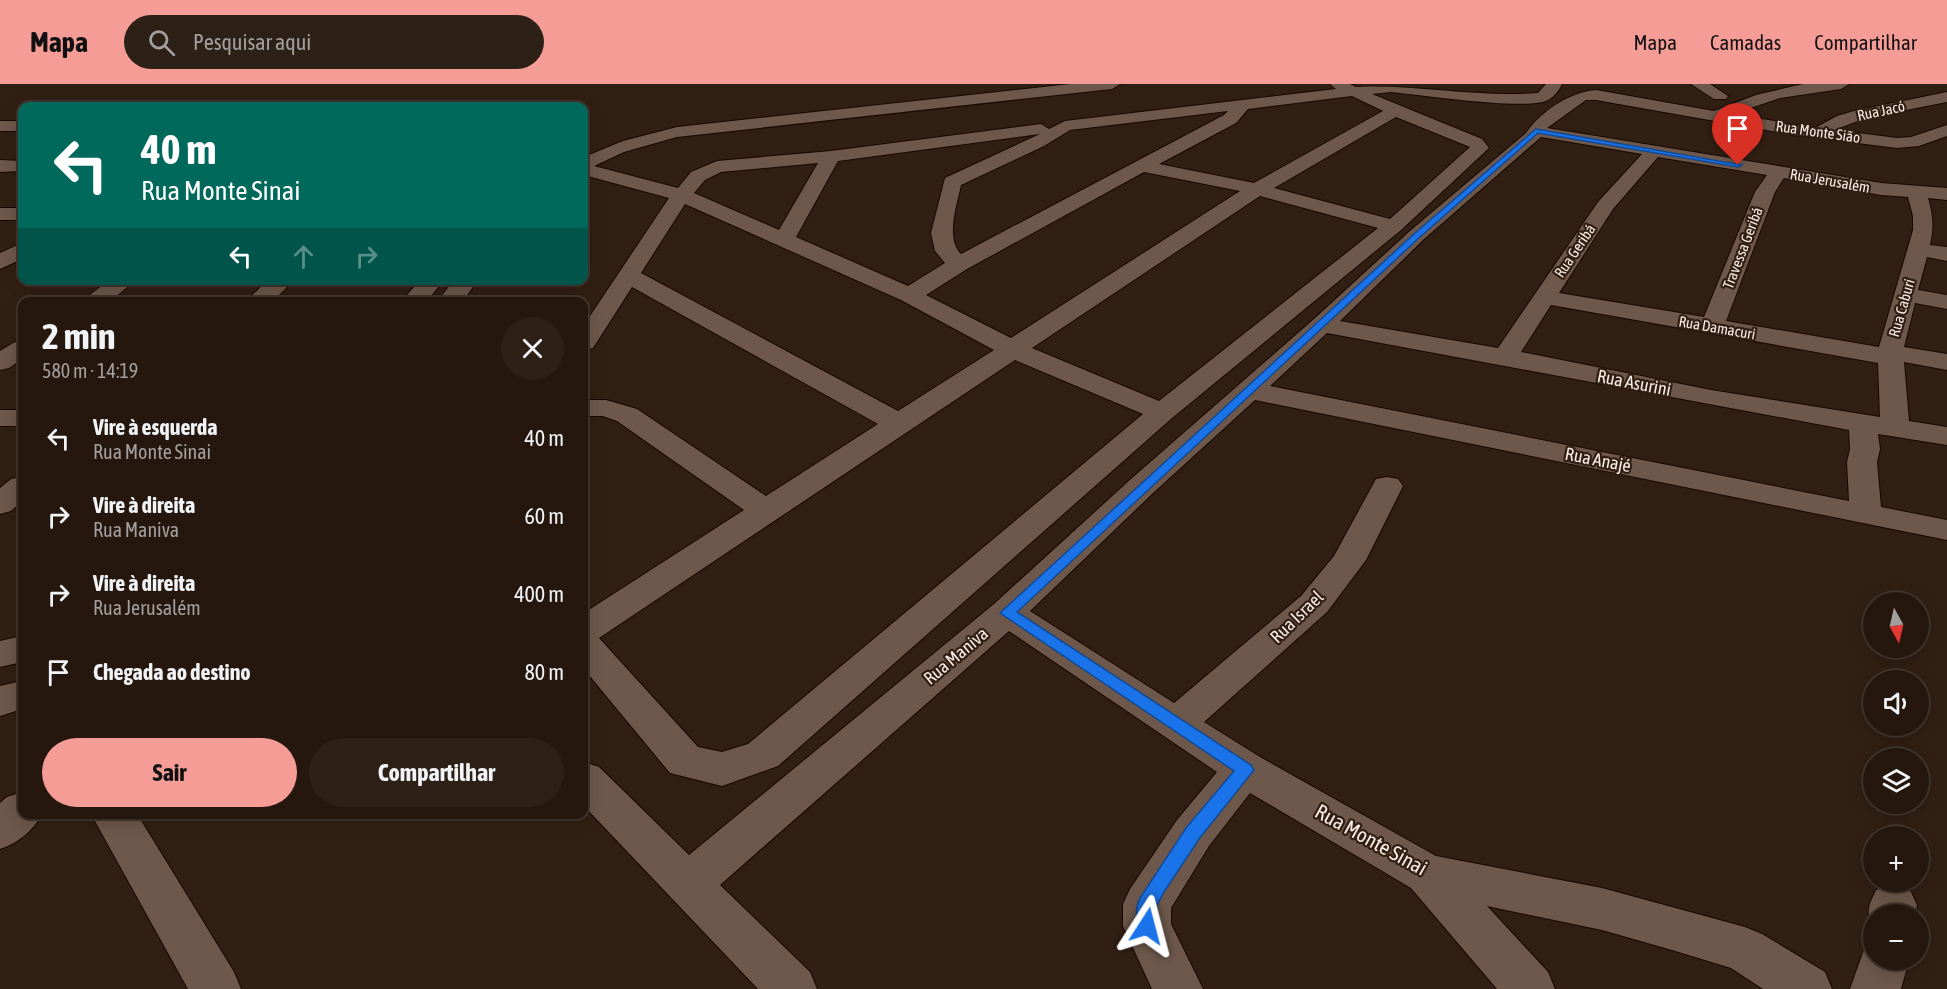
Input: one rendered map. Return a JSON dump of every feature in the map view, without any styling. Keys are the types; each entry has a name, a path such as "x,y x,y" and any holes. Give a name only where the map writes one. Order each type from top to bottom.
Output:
{"street":[{"path":"961,97 1049,84"},
{"path":"588,147 622,135 669,126 1112,84"},
{"path":"588,337 682,195 698,176 717,167 831,156 1244,105 1346,88 1408,87 1518,99 1542,97 1552,89 1554,84"},
{"path":"1766,84 1784,94"},
{"path":"1716,116 1743,102 1821,85 1841,84"},
{"path":"588,650 686,762 722,769 764,756 1162,412 1394,225 1480,148 1476,143 1395,111 1346,88"},
{"path":"1694,88 1743,102"},
{"name":"Rua Monte Sião","path":"1587,94 1819,133 1906,143 1947,130"},
{"name":"Rua Maniva","path":"689,883 1007,613 1417,236 1536,131 1541,123 1587,94"},
{"path":"960,264 946,251 942,233 960,140 961,97"},
{"name":"Rua Jacó","path":"1819,133 1824,127 1858,115 1947,97"},
{"path":"909,295 960,264 1230,119 1244,105"},
{"path":"588,627 1257,189 1395,111"},
{"path":"588,161 603,152 636,141 677,132 768,118"},
{"path":"0,126 18,126"},
{"path":"952,182 1048,138 1065,126"},
{"name":"Rua Jerusalém","path":"1536,131 1881,189 1947,194"},
{"name":"Rua Geribá","path":"1505,357 1605,206 1654,152"},
{"path":"784,239 831,156"},
{"path":"0,166 18,166"},
{"path":"1139,166 1257,189 1394,225"},
{"path":"588,170 682,195 909,295 1014,350 1162,412"},
{"name":"Travessa Geribá","path":"1713,327 1765,192 1779,172"},
{"name":"Rua Caburi","path":"1895,427 1890,354 1923,230 1923,216 1916,191"},
{"path":"0,214 18,214"},
{"path":"1918,249 1947,254"},
{"path":"0,262 18,252"},
{"path":"628,275 900,424"},
{"path":"100,297 118,285"},
{"path":"263,297 277,285"},
{"path":"418,297 428,285"},
{"path":"453,297 463,285"},
{"path":"1907,295 1947,302"},
{"name":"Rua Damacuri","path":"1544,297 1713,327 1947,362"},
{"name":"Rua Asurini","path":"1322,324 1711,398 1863,424 1947,435"},
{"path":"0,362 18,351"},
{"name":"Rua Anajé","path":"1248,390 1947,530"},
{"path":"588,408 606,408 627,415 766,511"},
{"path":"0,418 18,418"},
{"path":"1863,424 1865,449 1862,462 1866,513"},
{"name":"Rua Israel","path":"1177,723 1314,604 1349,560 1387,486"},
{"path":"0,504 18,489"},
{"name":"Rua Monte Sinai","path":"1007,613 1245,770 1427,874 1591,906 1745,950 1807,989"},
{"path":"0,654 18,650"},
{"path":"0,701 18,696"},
{"path":"1178,989 1147,926 1147,904 1193,833 1245,770"},
{"path":"588,783 792,989"},
{"path":"0,830 18,814"},
{"path":"116,819 216,989"},
{"path":"1427,874 1530,989"},
{"path":"1875,989 1882,970"}],"route":[{"path":"1147,926 1147,904 1158,886 1193,833 1245,770 1007,613 1142,486 1536,131 1738,165"}]}
